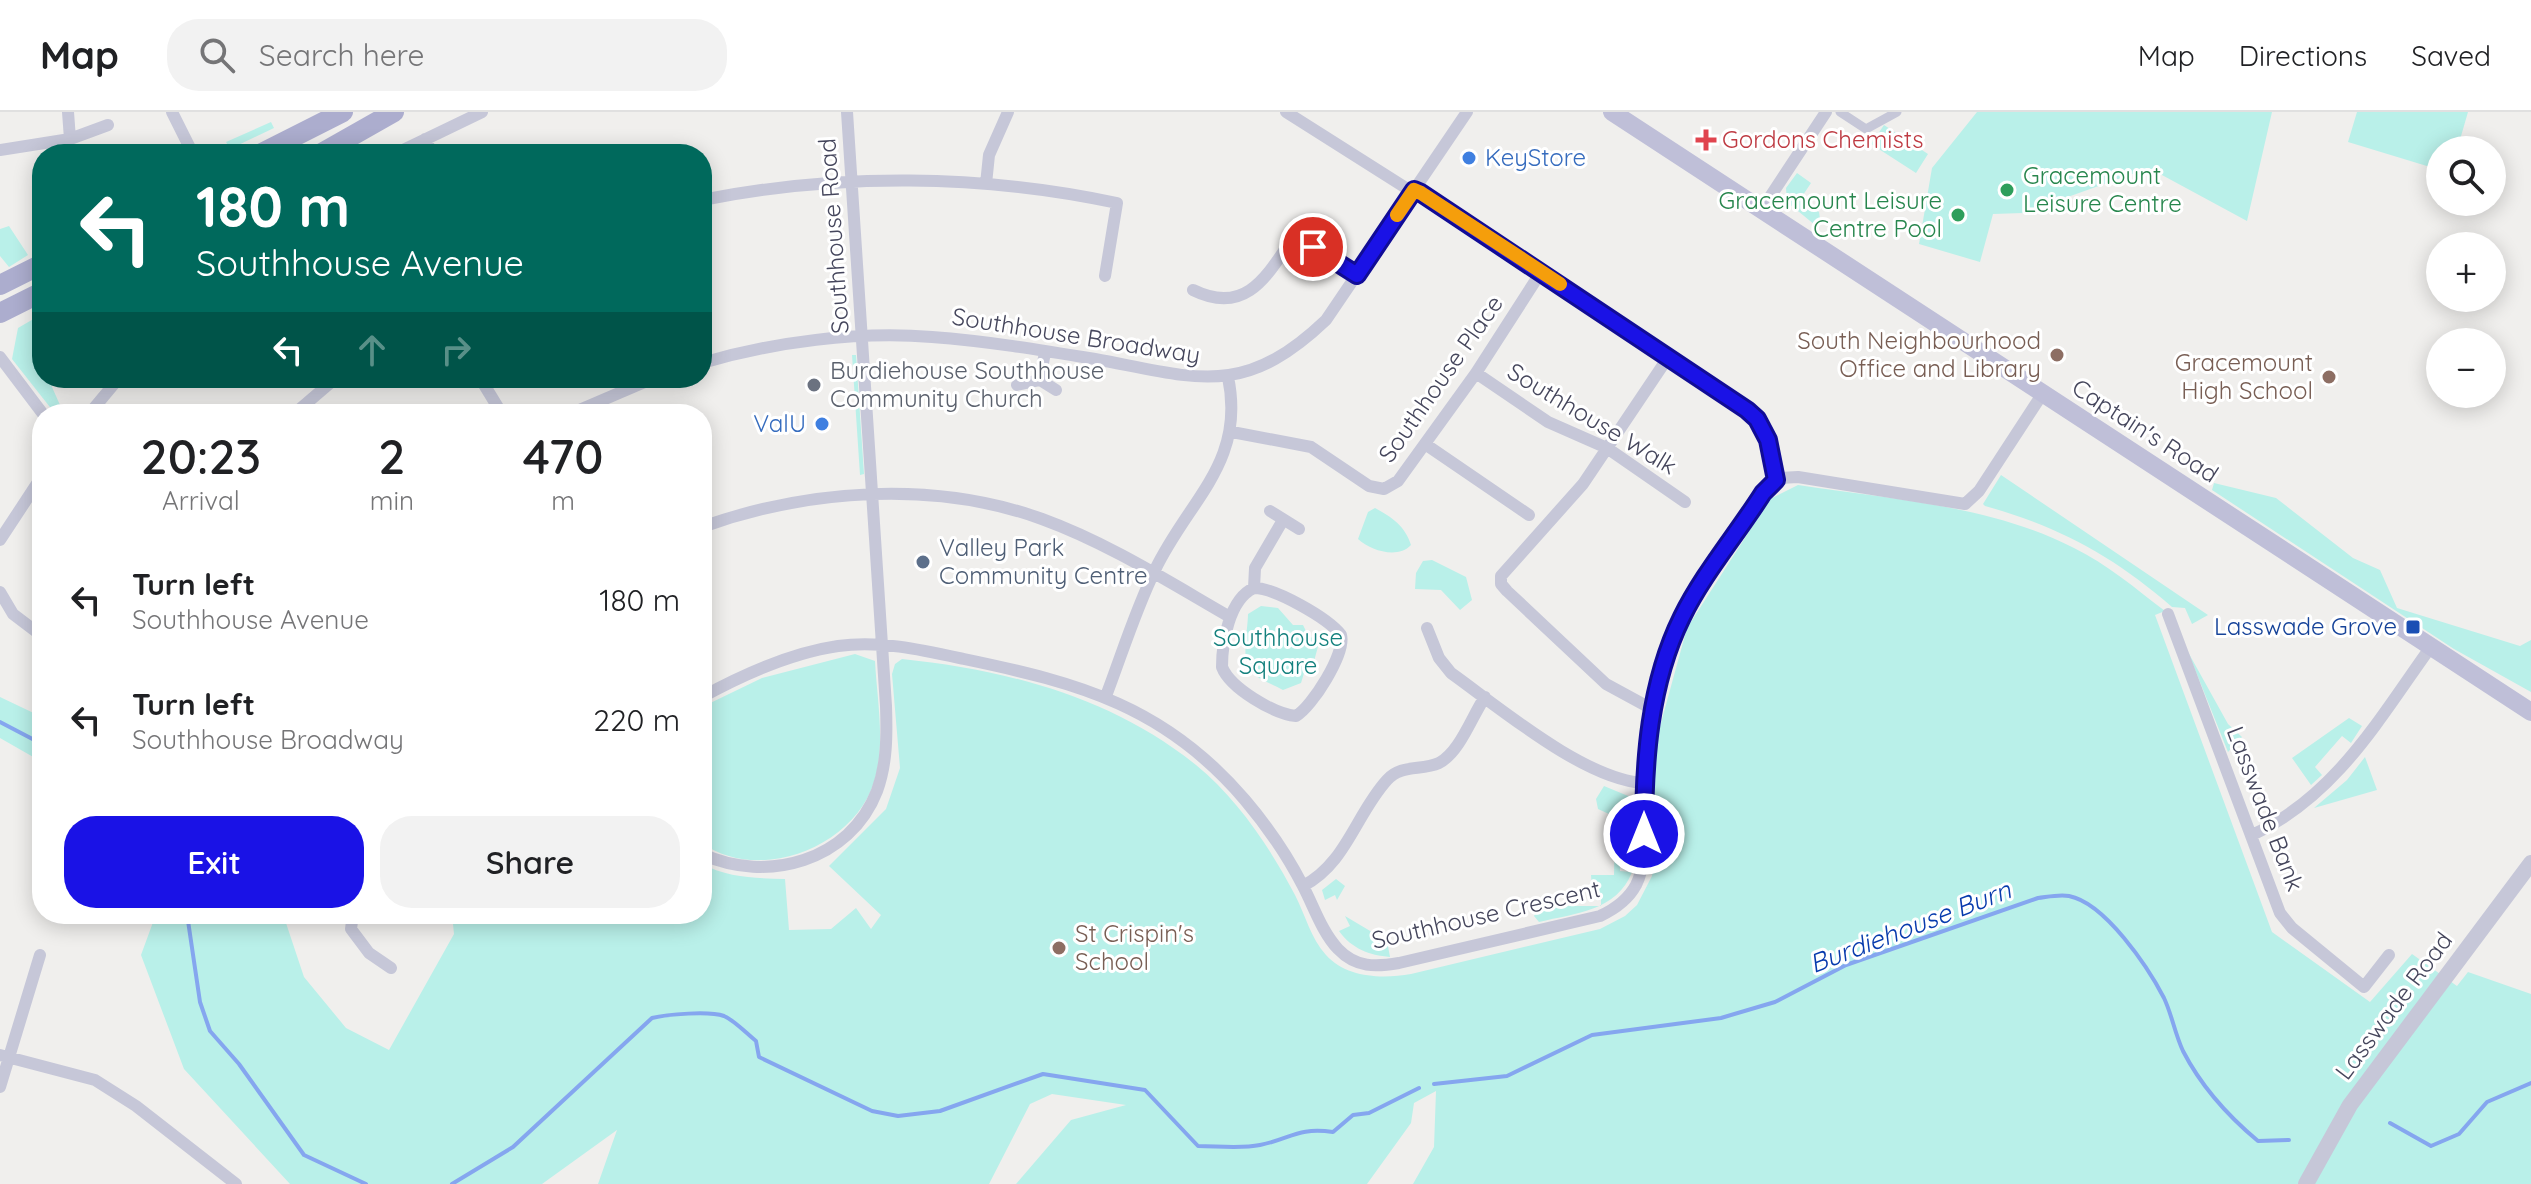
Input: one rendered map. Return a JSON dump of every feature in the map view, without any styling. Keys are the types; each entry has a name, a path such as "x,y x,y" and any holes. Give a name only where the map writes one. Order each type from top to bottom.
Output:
{"main road":[{"path":"280,144 343,112"},
{"path":"338,144 394,112"},
{"name":"Captain's Road","path":"1612,112 2531,712"},
{"path":"0,285 32,269"},
{"path":"0,313 32,297"}],"street":[{"path":"68,112 70,139"},
{"path":"172,112 188,144"},
{"path":"415,144 482,112"},
{"name":"Southhouse Road","path":"712,857 752,868 790,865 825,850 855,826 876,793 886,756 873,494 847,112"},
{"path":"986,184 989,155 1008,112"},
{"path":"1286,112 1541,272 1669,356 1757,419 1768,440 1776,480 1798,477 1965,504 1979,491 2043,393"},
{"name":"Southhouse Broadway","path":"712,361 757,350 863,336 928,336 1045,352 1184,377 1228,377 1269,363 1299,346 1326,320 1467,112"},
{"path":"1762,209 1826,112"},
{"path":"1840,112 1866,129 1897,112"},
{"path":"38,144 70,139 108,125"},
{"path":"425,139 428,144"},
{"path":"0,150 32,145"},
{"path":"712,198 775,187 851,180 986,184 1117,203 1105,276"},
{"path":"1193,290 1219,301 1243,295 1267,275 1294,236 1357,275"},
{"name":"Southhouse Place","path":"1232,432 1311,447 1378,489 1398,481 1476,373 1541,272"},
{"path":"1040,380 1045,352"},
{"path":"1652,709 1606,684 1501,584 1505,569 1583,484 1669,356"},
{"path":"0,357 35,404"},
{"name":"Southhouse Walk","path":"1476,373 1548,422 1607,448 1685,502"},
{"path":"1106,696 1154,573 1223,457 1232,432 1228,377"},
{"path":"1017,385 1040,380 1056,390"},
{"path":"97,404 111,388"},
{"path":"306,404 324,388"},
{"path":"593,404 631,388"},
{"path":"1425,444 1529,515"},
{"name":"Southhouse Crescent","path":"712,692 794,657 839,646 881,645 1021,671 1106,696 1186,743 1217,771 1261,820 1303,886 1337,948 1346,957 1367,966 1399,963 1600,916 1625,900 1641,873 1644,783 1652,709 1672,637 1684,613 1763,493 1776,480"},
{"path":"0,540 32,491"},
{"path":"712,524 760,511 873,494 913,494 1008,509 1080,534 1230,617"},
{"path":"1270,511 1299,529"},
{"path":"1254,588 1255,568 1283,520"},
{"path":"1254,588 1265,588 1283,596 1341,635 1342,650 1302,713 1296,716 1281,713 1225,674 1222,659 1230,617 1247,591 1254,588"},
{"path":"0,592 13,614 32,628"},
{"name":"Lasswade Bank","path":"2174,618 2280,913 2292,928 2364,987 2389,955"},
{"path":"1427,628 1445,667 1485,697 1586,765 1622,780 1644,783"},
{"path":"2252,835 2292,812 2341,771 2430,648"},
{"path":"1303,886 1328,871 1386,781 1403,769 1431,766 1447,758 1485,697"},
{"name":"Lasswade Road","path":"2306,1184 2350,1105 2531,863"},
{"path":"352,924 351,929 369,953 391,968"},
{"path":"0,1087 4,1056 40,955"},
{"path":"4,1056 95,1080 149,1115 236,1184"}],"green space":[{"name":"Gracemount Leisure Centre","path":"1977,112 2272,112 2247,221 2149,168 2023,213 1993,214 1980,262 1919,244 1932,168"},
{"path":"2357,112 2468,112 2461,136 2426,136 2426,166 2348,142"},
{"path":"271,122 274,128 240,144 226,142"},
{"path":"1884,125 1928,154 1916,173 1871,144"},
{"path":"1797,173 1811,183 1801,198 1819,212 1820,219 1815,225 1787,202 1786,188"},
{"path":"9,226 28,255 9,267 0,256 0,229"},
{"path":"32,320 32,384 12,359 18,328"},
{"path":"852,355 856,355 864,474 860,475"},
{"path":"35,388 52,388 60,404 47,404"},
{"path":"2001,475 2208,615 2192,624 2185,608 2172,607 2107,558 2037,523 1985,506 1983,504"},
{"path":"2214,483 2276,498 2353,558 2380,570 2397,608 2520,646 2531,640 2531,692 2454,649 2212,490"},
{"path":"1798,485 1939,506 2008,522 2086,554 2165,611 2155,615 2272,932 2370,1002 2412,954 2457,986 2468,972 2531,994 2531,1184 1413,1184 1434,1147 1436,1091 1414,1103 1411,1123 1367,1184 1016,1184 1071,1120 1126,1105 1052,1094 1030,1104 989,1184 598,1184 617,1130 542,1184 290,1184 184,1069 141,955 152,924 286,924 304,977 346,1028 389,1050 454,934 453,924 712,924 712,869 753,878 785,879 789,930 831,929 856,908 871,929 881,915 829,866 886,809 900,768 892,674 895,664 902,659 1019,679 1094,704 1163,741 1211,778 1239,809 1286,878 1321,949 1334,963 1354,972 1377,976 1411,974 1600,929 1625,916 1637,905 1652,876 1655,858 1653,785 1659,730 1687,628 1770,499"},
{"path":"1375,508 1397,523 1411,545 1399,552 1384,552 1358,539 1368,512"},
{"path":"1432,560 1466,577 1472,600 1460,610 1441,590 1415,589 1416,573 1423,561"},
{"name":"Southhouse Square","path":"1261,606 1278,608 1293,625 1303,625 1309,637 1320,639 1313,665 1305,670 1301,683 1283,690 1247,667 1248,614"},
{"path":"2188,652 2228,724 2242,737 2228,752"},
{"path":"855,654 875,661 880,753 874,782 863,805 847,825 826,841 802,852 776,859 750,860 725,855 712,848 712,702 762,678"},
{"path":"0,697 32,712 32,756 0,738"},
{"path":"2349,718 2362,726 2351,743 2342,736 2315,767 2322,775 2311,785 2292,758"},
{"path":"2365,757 2377,790 2314,808 2347,780"},
{"path":"1604,786 1633,798 1632,806 1619,807 1620,871 1632,872 1616,895 1601,905 1601,895 1592,889 1591,875 1614,875 1615,827 1609,814 1598,809 1596,799"},
{"path":"1336,879 1345,886 1337,900 1335,895 1325,900 1322,890"},
{"path":"1539,906 1599,906 1539,922 1534,916"},
{"path":"1345,916 1387,941 1390,957 1355,947 1339,931 1350,926"}],"waterway":[{"name":"Burdiehouse Burn","path":"0,722 32,739"},
{"name":"Burdiehouse Burn","path":"1434,1084 1507,1076 1592,1035 1721,1018 1775,1002 1846,965 2038,898 2065,895 2083,901 2097,911 2136,954 2164,998 2190,1064 2226,1111 2258,1141 2289,1140"},
{"name":"Burdiehouse Burn","path":"188,924 200,1002 210,1031 239,1064 304,1155 366,1184"},
{"name":"Burdiehouse Burn","path":"452,1184 513,1147 652,1018 678,1014 724,1016 756,1041 759,1057 872,1111 898,1116 940,1111 1043,1074 1145,1090 1198,1146 1253,1146 1302,1132 1333,1132 1353,1115 1369,1113 1419,1088"},
{"name":"Burdiehouse Burn","path":"2390,1123 2431,1146 2459,1134 2487,1102 2531,1083"}],"slow traffic":[{"path":"1397,215 1414,190 1560,284"}],"place":[{"name":"Gordons Chemists","path":"1706,140"},
{"name":"KeyStore","path":"1469,158"},
{"name":"Gracemount Leisure Centre","path":"2007,190"},
{"name":"Gracemount Leisure Centre Pool","path":"1958,215"},
{"name":"South Neighbourhood Office and Library","path":"2057,355"},
{"name":"Gracemount High School","path":"2329,377"},
{"name":"Burdiehouse Southhouse Community Church","path":"814,385"},
{"name":"ValU","path":"822,424"},
{"name":"Valley Park Community Centre","path":"923,562"},
{"name":"Lasswade Grove","path":"2413,627"},
{"name":"St Crispin's School","path":"1059,948"}],"route":[{"path":"1313,247 1357,275 1414,190 1593,305 1757,419 1768,440 1771,468 1776,480 1763,493 1684,613 1672,637 1652,709 1644,783 1644,834"}]}
